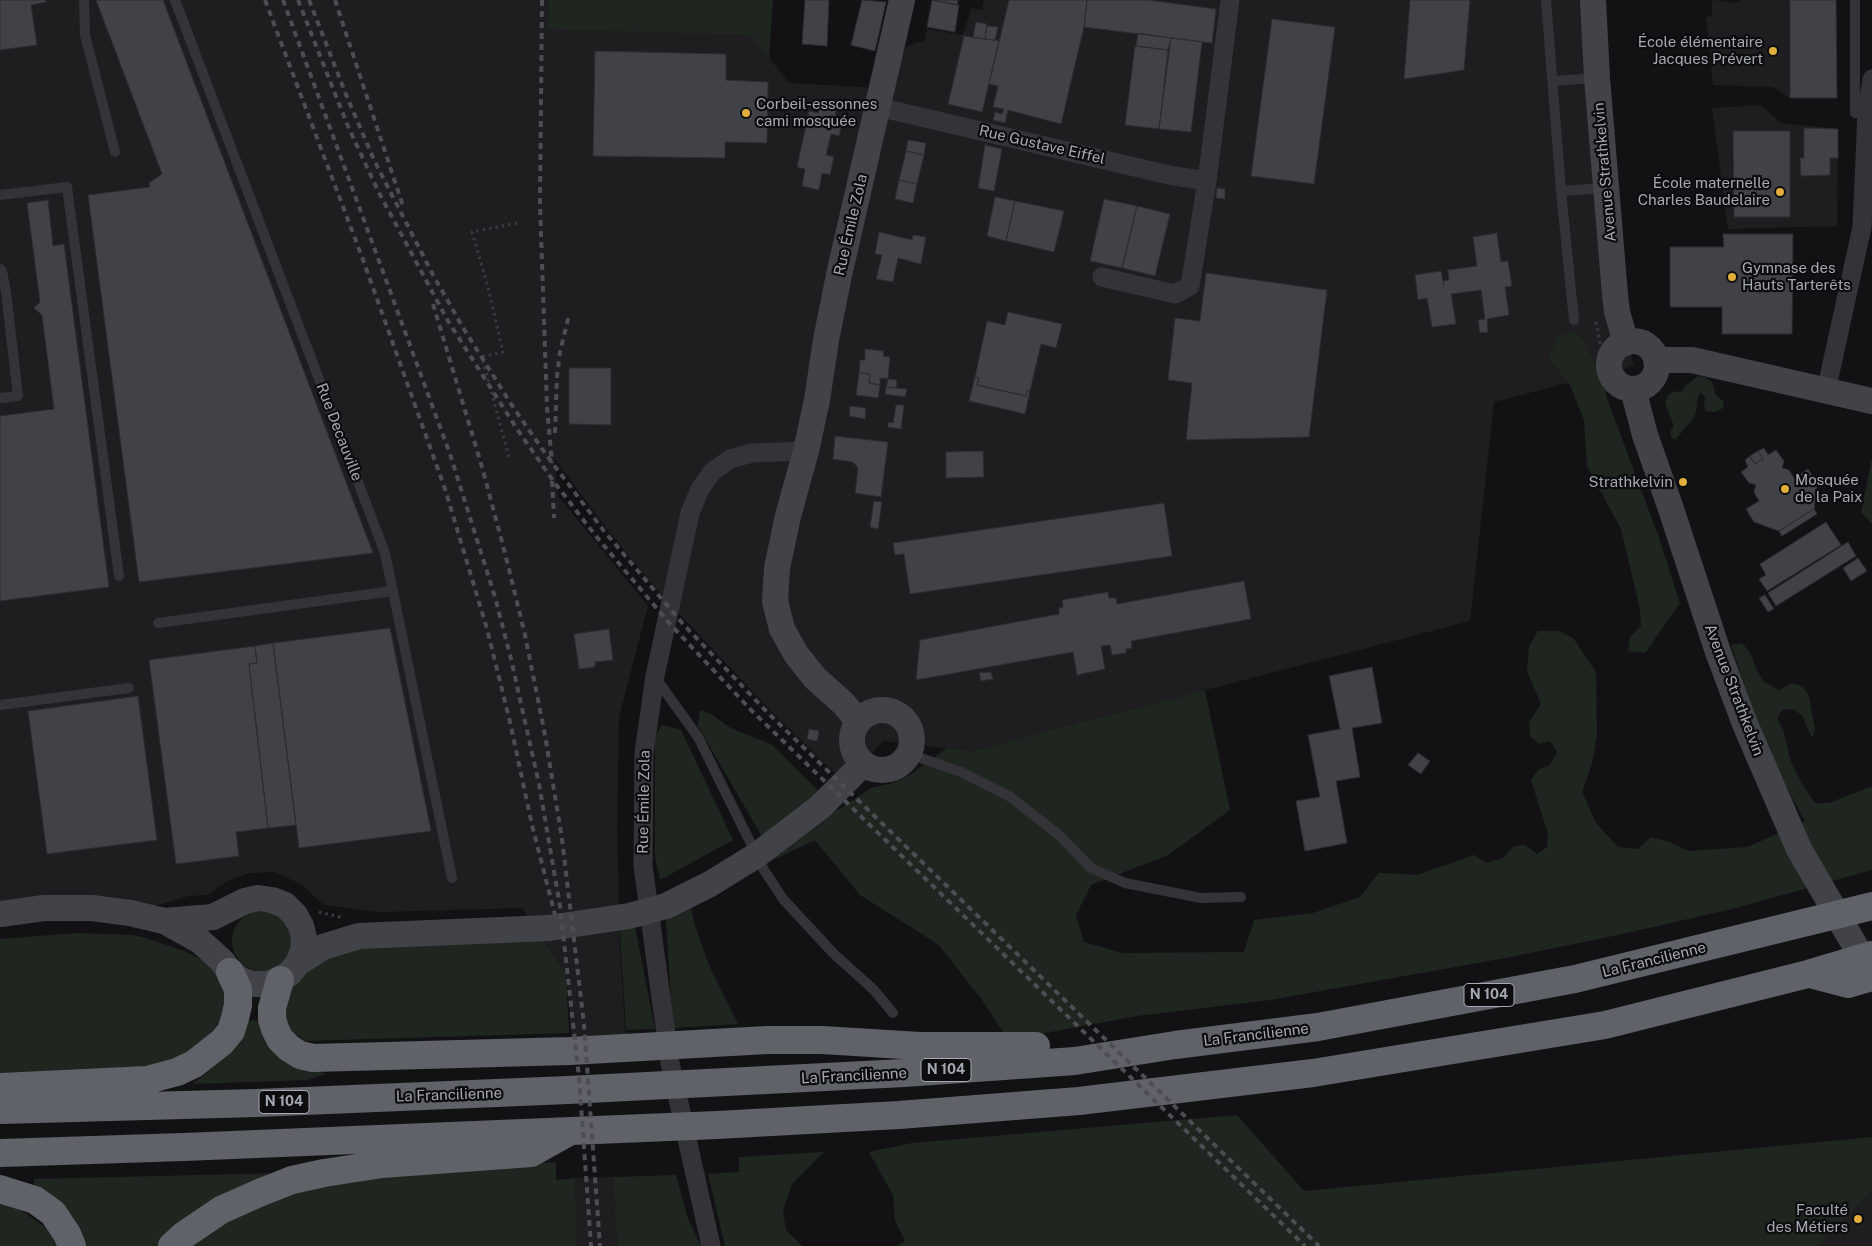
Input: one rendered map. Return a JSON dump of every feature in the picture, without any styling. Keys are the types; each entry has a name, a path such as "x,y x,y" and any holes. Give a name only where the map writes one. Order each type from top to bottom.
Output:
{"highway":[{"name":"La Francilienne","path":"0,1110 257,1103 568,1090 904,1073 1075,1061 1175,1045 1318,1027 1575,979 1872,906"},
{"path":"0,1153 717,1125 898,1115 1079,1101 1313,1073 1605,1025 1808,974 1872,955"},
{"path":"0,1086 147,1080 177,1072 194,1064 222,1042 231,1031 236,1018 238,989 226,966"},
{"path":"289,972 272,1008 272,1019 280,1039 289,1048 300,1055 313,1058 570,1051 776,1040 822,1040 920,1046 1175,1045"},
{"path":"1808,974 1848,984 1872,976"},
{"path":"172,1246 184,1235 221,1210 292,1180 382,1164 531,1153 570,1131"},
{"path":"0,1189 34,1200 53,1213 67,1234 72,1246"}],"street":[{"name":"Rue Émile Zola","path":"858,721 843,703 815,678 796,654 782,629 776,601 777,568 788,516 806,451 817,400 826,340 902,0"},
{"path":"1102,277 1175,294 1190,286 1207,181 1230,0"},
{"name":"Avenue Strathkelvin","path":"1593,0 1597,78 1617,312 1626,343"},
{"path":"1826,391 1862,227 1867,113 1872,79"},
{"name":"Rue Gustave Eiffel","path":"878,107 1169,174 1207,181"},
{"path":"1626,343 1641,343 1653,352 1656,360 1657,368 1654,376 1649,383 1641,388 1624,387 1612,376 1610,367 1614,352 1619,346 1626,343"},
{"path":"1656,360 1692,360 1826,391 1871,398"},
{"name":"Avenue Strathkelvin","path":"1633,389 1645,435 1718,652 1745,724 1799,849 1872,976"},
{"name":"Rue Émile Zola","path":"709,1240 670,1063 642,866 644,753 655,676 690,513 700,490 712,472 730,459 752,453 806,451"},
{"path":"878,710 888,710 896,713 906,721 911,732 912,743 909,754 904,761 893,769 882,771 872,769 863,764 853,750 851,738 853,729 865,715 878,710"},
{"path":"0,914 44,908 92,908 130,913 164,921 200,941 240,980 254,984 267,984 289,972 322,947 360,936 549,928 628,916 666,906 710,884 757,855 820,807 863,764"},
{"path":"164,921 213,917 245,901 258,898 272,900 284,905 295,915 316,924 360,936"},
{"path":"226,966 218,950 217,938 225,917 233,908"},
{"path":"289,972 303,951 304,938 301,926 295,915"}],"lane":[{"path":"84,0 85,36 115,152"},
{"name":"Rue Decauville","path":"175,0 385,552 452,878"},
{"path":"1546,0 1561,191 1574,320"},
{"path":"1855,0 1854,112 1867,113"},
{"path":"1553,81 1597,78"},
{"path":"0,195 67,187 119,576"},
{"path":"1561,191 1606,188"},
{"path":"0,269 6,292 18,396 0,398"},
{"path":"158,623 393,591"},
{"path":"655,676 698,737 764,870 783,899 834,954 874,990 893,1014"},
{"path":"0,705 129,688"},
{"path":"909,754 961,772 1009,796 1059,835 1090,868 1125,883 1200,898 1241,897"}],"path":[{"path":"509,457 482,358 503,352 490,295 472,232 517,223"}],"shaded area":[{"path":"0,0 549,0 548,28 751,35 789,83 894,89 902,48 925,40 927,29 963,35 971,8 982,10 984,0 1593,0 1626,343 1634,366 1494,402 1470,621 972,751 883,741 845,783 770,710 646,577 554,458 558,496 648,606 619,716 617,827 620,946 627,1058 574,1061 566,974 522,908 379,912 324,905 301,884 274,872 250,873 229,880 207,895 189,896 130,913 0,914"},
{"path":"549,0 773,0 769,59 750,35 547,29"},
{"name":"École élémentaire Jacques Prévert","path":"1712,0 1739,3 1740,0 1836,0 1837,98 1790,98 1773,87 1713,85 1706,18 1712,15"},
{"name":"École maternelle Charles Baudelaire","path":"1760,105 1781,123 1838,129 1837,226 1728,229 1712,108"},
{"path":"1572,332 1581,337 1603,379 1607,399 1658,535 1680,603 1645,653 1628,651 1630,637 1641,626 1640,609 1621,529 1587,466 1584,420 1570,385 1548,357 1559,336"},
{"path":"1698,376 1705,377 1712,382 1716,395 1724,402 1723,408 1715,412 1706,411 1704,406 1705,397 1701,392 1698,397 1696,413 1675,440 1670,432 1674,426 1665,403 1668,395 1674,391 1681,393 1684,387"},
{"path":"1872,458 1872,524 1861,512"},
{"path":"1538,631 1558,631 1573,638 1596,672 1597,736 1592,763 1582,792 1596,823 1618,847 1638,849 1651,837 1669,842 1689,851 1748,847 1805,821 1769,756 1731,645 1742,643 1750,653 1764,682 1779,690 1792,683 1803,687 1809,696 1815,730 1812,738 1802,715 1792,709 1782,710 1777,718 1783,729 1790,759 1802,784 1815,803 1829,803 1872,786 1872,870 1732,909 1505,958 1270,1000 1137,1016 1029,1036 1005,1035 982,1000 939,945 860,895 815,840 775,859 698,726 700,710 711,714 731,728 772,745 838,810 871,788 893,783 910,775 947,748 972,751 1205,690 1230,810 1168,855 1091,885 1076,915 1084,942 1122,953 1244,952 1254,920 1313,913 1360,897 1379,873 1417,875 1474,855 1486,863 1503,858 1514,846 1525,845 1537,854 1547,847 1548,834 1531,780 1538,770 1550,765 1557,752 1550,741 1539,744 1530,736 1529,722 1541,704 1527,671 1529,647"},
{"path":"662,725 681,730 733,840 660,880 655,857 655,737"},
{"path":"691,906 694,923 709,965 738,1024 673,1028 666,920"},
{"path":"256,911 268,911 279,916 287,924 292,935 290,953 279,966 268,971 256,971 245,966 237,958 232,947 232,935 237,924 245,916"},
{"path":"635,927 655,1029 626,1030 620,930"},
{"path":"78,933 132,935 146,938 184,951 210,964 224,988 227,1004 220,1022 203,1043 172,1062 137,1067 0,1073 0,939"},
{"path":"539,934 566,974 569,1033 305,1041 292,1031 283,1018 284,1005 293,986 321,959 357,949"},
{"path":"244,1020 263,1021 318,1070 325,1074 308,1080 192,1084 207,1073 233,1047"},
{"path":"1237,1115 1304,1191 1872,1137 1872,1191 1818,1246 896,1246 905,1241 895,1220 893,1195 869,1152 912,1143"},
{"path":"824,1152 792,1184 783,1211 786,1230 802,1246 725,1246 708,1174 739,1172 739,1157"},
{"path":"556,1162 556,1180 575,1178 577,1246 189,1246 224,1221 314,1185 368,1175"},
{"path":"284,1173 160,1246 86,1246 75,1220 46,1193 34,1186 34,1179"},
{"path":"676,1175 687,1216 701,1246 617,1246 613,1177"},
{"path":"613,1177 617,1246 577,1246 575,1178"},
{"name":"Faculté des Métiers","path":"1872,1191 1872,1246 1818,1246"},
{"path":"0,1201 20,1210 44,1226 55,1239 57,1246 0,1246"}],"building":[{"path":"0,0 46,0 46,2 31,5 37,45 0,50"},
{"path":"96,0 163,0 373,553 139,582 88,195 150,187 149,183 162,174"},
{"path":"805,0 829,0 827,46 802,44"},
{"path":"862,0 886,2 875,51 851,45"},
{"path":"932,0 959,5 955,32 927,27"},
{"path":"932,0 958,0 957,5"},
{"path":"1009,0 1087,0 1084,27 1061,124 1008,110 1005,123 993,120 995,112 1002,114 1004,109 993,107 998,86 989,84"},
{"path":"1087,0 1148,0 1216,9 1212,43 1084,27"},
{"path":"1410,0 1470,0 1464,70 1404,79"},
{"path":"1790,0 1836,0 1837,98 1790,98"},
{"path":"1272,19 1335,27 1314,184 1251,176"},
{"path":"976,22 987,24 985,39 973,37"},
{"path":"987,26 998,27 995,40 985,39"},
{"path":"1138,33 1171,38 1168,50 1136,46"},
{"path":"964,36 999,41 982,112 948,104"},
{"path":"1171,38 1202,42 1191,132 1159,129"},
{"path":"1135,46 1168,50 1159,129 1125,125"},
{"path":"595,51 726,54 726,80 768,82 767,143 725,142 725,158 593,156"},
{"path":"820,102 837,106 835,117 843,119 839,136 831,134 826,155 834,157 830,175 822,173 819,190 802,186 805,169 797,167 809,111 818,113"},
{"path":"1804,128 1838,129 1838,158 1830,158 1830,175 1801,176 1800,158 1804,158"},
{"path":"1733,131 1790,131 1790,217 1734,217"},
{"path":"908,140 926,143 924,155 906,151"},
{"path":"985,145 1002,149 994,191 978,188"},
{"path":"906,151 924,155 917,184 899,180"},
{"path":"899,180 917,184 913,203 895,199"},
{"path":"1217,188 1225,189 1225,199 1216,198"},
{"path":"995,197 1015,201 1006,241 987,236"},
{"path":"1104,199 1137,206 1122,268 1090,261"},
{"path":"48,200 53,246 64,244 109,587 0,601 0,416 54,409 42,315 34,308 40,302 27,203"},
{"path":"1015,201 1064,211 1054,252 1006,241"},
{"path":"1137,206 1170,214 1155,276 1122,268"},
{"path":"879,232 912,240 913,235 926,237 921,264 898,258 893,282 876,279 882,255 875,254"},
{"path":"1497,233 1501,262 1508,261 1512,286 1505,287 1509,315 1487,319 1488,332 1480,333 1478,320 1485,319 1481,290 1451,294 1456,324 1432,327 1427,298 1418,300 1415,275 1441,271 1443,281 1449,280 1448,270 1477,266 1473,237"},
{"name":"Gymnase des Hauts Tarterêts","path":"1723,234 1793,234 1792,334 1722,334 1722,307 1670,307 1670,247 1724,247"},
{"path":"1206,273 1327,290 1309,437 1186,440 1192,383 1168,380 1175,318 1200,321"},
{"path":"1008,312 1062,324 1056,348 1041,344 1030,391 1027,390 1026,396 977,385 979,378 975,377 987,321 1005,325"},
{"path":"865,349 884,351 883,356 890,357 888,379 880,378 880,385 869,383 870,374 859,373 860,360 865,360"},
{"path":"569,368 611,368 611,425 569,424"},
{"path":"859,373 870,374 869,383 880,385 878,398 856,395"},
{"path":"975,377 979,378 977,385 1026,396 1027,390 1030,391 1025,414 969,401"},
{"path":"888,379 897,380 896,388 886,387"},
{"path":"886,387 907,389 905,397 885,394"},
{"path":"896,405 904,405 901,429 888,427 888,422 893,423"},
{"path":"850,406 866,408 865,419 849,416"},
{"path":"835,436 888,442 881,497 855,493 858,468 853,462 833,459"},
{"name":"Mosquée de la Paix","path":"1764,448 1768,455 1776,450 1784,461 1782,468 1789,470 1794,478 1808,469 1817,483 1814,509 1779,531 1754,522 1746,509 1759,501 1754,492 1756,485 1749,483 1741,472 1748,467 1745,460 1750,456 1755,464 1763,459 1758,451"},
{"path":"983,451 984,477 946,478 946,452"},
{"path":"1758,451 1763,459 1755,464 1750,456"},
{"path":"874,501 882,502 878,529 870,527"},
{"path":"1164,503 1172,556 910,594 904,554 895,555 893,543"},
{"path":"1814,509 1817,514 1782,536 1779,531"},
{"path":"1826,522 1841,545 1767,591 1759,579 1766,575 1760,564"},
{"path":"1848,542 1856,556 1776,606 1768,593"},
{"path":"1858,558 1867,571 1851,581 1843,568"},
{"path":"1244,581 1251,619 1131,641 1132,648 1126,649 1126,653 1112,655 1110,645 1101,646 1105,669 1077,675 1073,652 916,680 920,640 1059,614 1059,608 1063,607 1062,600 1108,592 1109,598 1116,598 1117,604"},
{"path":"1765,595 1774,609 1768,612 1759,598"},
{"path":"390,628 431,831 299,848 273,643"},
{"path":"609,629 613,660 595,662 595,667 579,669 574,634"},
{"path":"273,643 296,825 268,828 249,664 257,663 255,646"},
{"path":"255,646 257,663 249,664 268,828 236,832 239,856 176,864 149,660"},
{"path":"1372,667 1382,723 1352,728 1360,777 1336,781 1347,843 1305,851 1296,801 1320,797 1308,735 1340,729 1329,676"},
{"path":"991,672 993,679 981,681 979,673"},
{"path":"138,696 157,840 47,854 28,711"},
{"path":"809,729 819,731 817,741 807,739"},
{"path":"1418,753 1430,761 1421,774 1408,765"}],"railway":[{"path":"265,0 362,257 445,489 487,629 510,722 532,825 555,915"},
{"path":"283,0 450,454 495,597 511,659 539,784 560,906 579,1077 591,1246"},
{"path":"298,0 347,124 378,191 448,321 517,429 554,482 595,535 670,624 751,710 1305,1246"},
{"path":"309,0 375,162 432,273 462,326 513,407 547,456 604,531 683,624 768,713 1319,1246"},
{"path":"335,0 403,206"},
{"path":"542,0 540,204 547,407 552,463"},
{"path":"433,304 482,467 505,553 525,635 545,735 562,839 584,1024 600,1246"},
{"path":"555,433 557,376 560,352 569,315"},
{"path":"552,481 554,518"}],"place":[{"name":"École élémentaire Jacques Prévert","path":"1773,51"},
{"name":"Corbeil-essonnes cami mosquée","path":"746,113"},
{"name":"École maternelle Charles Baudelaire","path":"1780,192"},
{"name":"Gymnase des Hauts Tarterêts","path":"1732,277"},
{"name":"Strathkelvin","path":"1683,482"},
{"name":"Mosquée de la Paix","path":"1785,489"},
{"name":"Faculté des Métiers","path":"1858,1219"}]}
